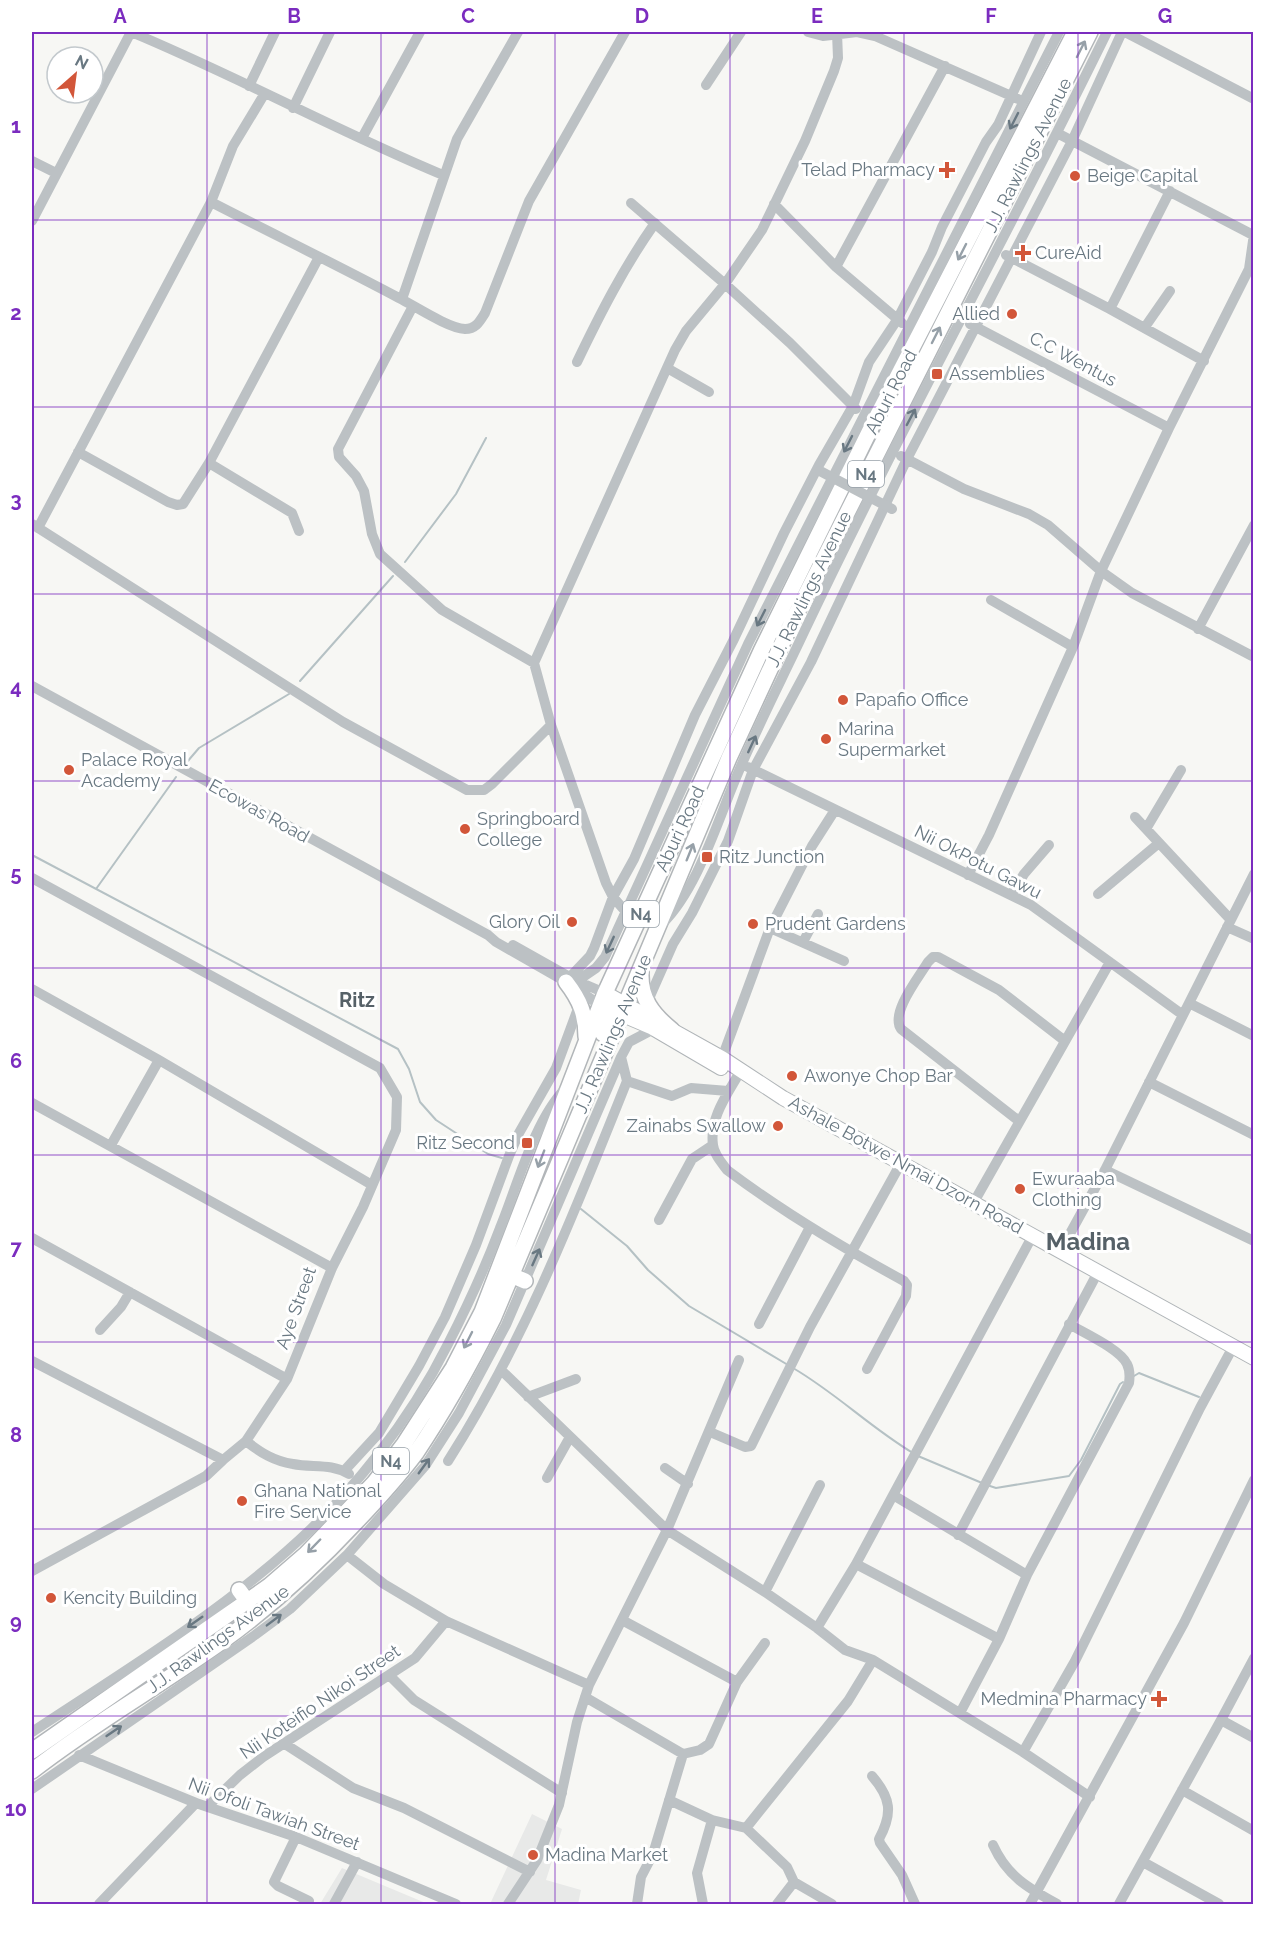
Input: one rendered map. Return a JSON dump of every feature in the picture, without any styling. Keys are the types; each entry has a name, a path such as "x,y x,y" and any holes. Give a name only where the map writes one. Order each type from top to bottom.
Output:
{"highway":[{"name":"Aburi Road","path":"569,1085 586,1042 613,1005 626,948 711,742 761,651 872,426 940,280 1075,32"},
{"name":"J.J. Rawlings Avenue","path":"32,1771 220,1643 280,1597 322,1569 416,1453 465,1376 493,1318 518,1278 595,1078 613,1005 641,968 729,758 799,626 973,262 1090,32"},
{"path":"973,262 988,270"},
{"path":"641,968 640,984 646,1003 657,1018 672,1030"},
{"path":"568,977 580,1002 585,1020 586,1042"},
{"name":"J.J. Rawlings Avenue","path":"32,1751 67,1717 243,1596 269,1587 362,1498 405,1444 422,1402 453,1368 482,1312 569,1085"}],"main road":[{"path":"613,1005 672,1030 722,1058 743,1074"},
{"path":"613,1005 688,1050 743,1074"},
{"name":"Ashale Botwe Nmai Dzorn Road","path":"743,1074 1254,1358"}],"street":[{"path":"32,221 131,32 443,175"},
{"path":"249,86 275,32"},
{"path":"293,108 330,32"},
{"path":"362,138 420,32"},
{"path":"402,299 457,139 518,32"},
{"path":"210,202 413,306 462,328 472,329 485,313 530,201 625,32"},
{"path":"706,85 741,32"},
{"path":"808,32 824,36 857,32 875,36 1024,102"},
{"path":"568,977 590,956 613,897 634,859 695,715 791,520 853,406 870,362 897,320 932,252 942,227 1012,96 1041,32"},
{"path":"568,977 596,968 605,957 711,742 748,644 908,326 940,280 1059,32"},
{"path":"660,926 680,903 699,867 799,626 860,530 893,452 988,270 1107,32"},
{"path":"646,1003 673,944 692,913 723,852 753,770 811,662 907,459 1072,141 1123,32 1254,99"},
{"path":"626,912 613,897 606,883 551,725 534,663 667,368 686,331 725,284 762,230 805,141 838,58 837,33"},
{"path":"836,267 945,66"},
{"path":"266,93 233,146 210,202 78,452 35,526 343,722 466,790 484,790 492,784 551,725"},
{"path":"968,875 989,835 1073,647 1101,571 1249,268 1253,234 1057,133"},
{"path":"32,161 56,173"},
{"path":"1110,309 1170,192"},
{"path":"631,203 790,343 862,417"},
{"path":"774,204 836,267 897,320 908,326"},
{"path":"577,362 637,248 655,223"},
{"path":"998,250 1145,327 1204,361"},
{"path":"78,452 168,502 183,504 209,463 319,257"},
{"path":"1145,327 1170,291"},
{"path":"413,306 338,449 339,457 356,477 364,491 372,534 380,554 442,610 534,663"},
{"name":"C.C Wentus","path":"962,319 1169,428"},
{"path":"667,368 709,392"},
{"path":"893,452 964,489 1029,514 1048,525 1101,571 1132,593 1254,657"},
{"path":"209,463 292,513 299,531"},
{"path":"820,471 892,509"},
{"path":"791,520 807,527"},
{"path":"1198,629 1254,525"},
{"path":"991,600 1073,647"},
{"name":"Ecowas Road","path":"32,686 488,935 520,956 568,977 613,1005"},
{"name":"Nii OkPotu Gawu","path":"742,764 1011,895 1060,925 1183,1015"},
{"path":"1146,829 1181,770"},
{"path":"722,1058 770,927 812,846 835,810"},
{"path":"1135,817 1228,923 1254,939"},
{"path":"1098,894 1159,843"},
{"path":"1011,895 1024,874 1049,845"},
{"path":"1061,1250 1105,1170 1254,874"},
{"path":"32,878 380,1068 397,1097 396,1130 332,1268"},
{"path":"803,942 818,915"},
{"path":"770,927 844,960"},
{"path":"1019,1121 901,1029 898,1026 899,1009 928,962 933,957 938,957 999,990 1065,1041"},
{"path":"974,1202 1110,962"},
{"path":"32,989 159,1060 372,1185"},
{"path":"344,1471 379,1433 445,1317 476,1245 509,1156 519,1133 556,1068 580,1002"},
{"path":"1189,1003 1254,1036"},
{"path":"32,1789 290,1609 322,1569 347,1556 431,1458 477,1381 518,1278 621,1057 629,1042 648,1032 651,1027"},
{"path":"448,1461 479,1412 542,1285 627,1081 621,1057"},
{"path":"111,1146 159,1060"},
{"path":"743,1074 728,1091 719,1110 713,1145 717,1157 727,1170 810,1227 904,1281 908,1290 867,1369"},
{"path":"627,1081 672,1096 691,1088 728,1091"},
{"path":"1149,1082 1254,1135"},
{"name":"Aye Street","path":"32,1103 332,1268 286,1379 246,1441 206,1476 32,1571"},
{"path":"659,1220 692,1160 713,1145"},
{"path":"710,1432 745,1447 751,1446 810,1327 901,1163"},
{"path":"1105,1170 1254,1240"},
{"path":"759,1324 810,1227"},
{"path":"817,1628 856,1564 1032,1235"},
{"path":"32,1238 286,1379"},
{"path":"958,1535 1098,1272"},
{"path":"100,1330 121,1307 129,1292"},
{"path":"960,1713 999,1639 1027,1575 1130,1377 1126,1362 1118,1354 1069,1324"},
{"path":"1023,1752 1075,1661 1200,1408 1233,1347"},
{"path":"508,1905 537,1860 562,1793 570,1750 589,1685 668,1530 739,1360"},
{"path":"32,1361 223,1460"},
{"path":"501,1370 668,1530 765,1592 845,1650 873,1660 1023,1752 1090,1797"},
{"path":"528,1397 576,1379"},
{"path":"243,1596 269,1567 310,1530 422,1402"},
{"path":"547,1478 570,1437"},
{"path":"246,1441 262,1454 273,1459 294,1465 332,1467 357,1479"},
{"path":"665,1468 688,1484"},
{"path":"1030,1905 1184,1623 1254,1480"},
{"path":"765,1592 820,1485"},
{"path":"893,1495 1027,1575"},
{"path":"347,1556 384,1584 446,1621 589,1685"},
{"path":"856,1564 999,1639"},
{"path":"622,1620 737,1682"},
{"name":"Nii Koteifio Nikoi Street","path":"208,1806 240,1775 263,1757 415,1658 446,1621"},
{"path":"585,1697 683,1754 700,1750 710,1744 737,1682 765,1643"},
{"path":"1119,1905 1254,1658"},
{"path":"746,1828 848,1701 873,1660"},
{"path":"390,1676 414,1700 562,1793"},
{"path":"32,1732 67,1717"},
{"path":"1221,1720 1254,1738"},
{"path":"285,1744 353,1788 404,1808 530,1872"},
{"path":"637,1905 641,1877 653,1854 683,1754"},
{"name":"Nii Ofoli Tawiah Street","path":"79,1755 196,1803 296,1837 449,1903"},
{"path":"872,1776 884,1789 889,1804 887,1823 879,1839 880,1843 902,1875 915,1905"},
{"path":"1182,1790 1254,1831"},
{"path":"669,1800 712,1820 746,1828 787,1867 794,1882 832,1905"},
{"path":"99,1905 196,1803"},
{"path":"703,1905 697,1873 712,1820"},
{"path":"296,1837 274,1882 309,1901"},
{"path":"993,1845 1000,1860 1018,1881 1057,1905"},
{"path":"334,1905 357,1862"},
{"path":"1143,1862 1220,1905"},
{"path":"777,1905 794,1882"}],"shaded area":[{"name":"Madina Market","path":"532,1814 562,1829 546,1880 581,1890 578,1904 490,1904"},
{"path":"342,1868 428,1904 320,1904"}],"waterway":[{"path":"405,562 456,494 486,438"},
{"path":"300,681 393,576"},
{"path":"187,762 199,748 289,694"},
{"path":"96,889 176,777"},
{"path":"32,855 398,1049 409,1069 420,1102 436,1120 488,1154 502,1158"},
{"path":"581,1209 627,1246 648,1270 689,1306 788,1365"},
{"path":"793,1368 913,1453"},
{"path":"1134,1376 1139,1373 1199,1397"},
{"path":"987,1485 996,1488 1069,1476 1081,1460 1123,1382"},
{"path":"918,1456 982,1483"}],"place":[{"name":"Telad Pharmacy","path":"947,170"},
{"name":"Beige Capital","path":"1075,176"},
{"name":"CureAid","path":"1023,253"},
{"name":"Allied","path":"1012,314"},
{"name":"Assemblies","path":"937,374"},
{"name":"Papafio Office","path":"843,700"},
{"name":"Marina Supermarket","path":"826,739"},
{"name":"Palace Royal Academy","path":"69,770"},
{"name":"Springboard College","path":"465,829"},
{"name":"Ritz Junction","path":"707,857"},
{"name":"Glory Oil","path":"572,922"},
{"name":"Prudent Gardens","path":"753,924"},
{"name":"Awonye Chop Bar","path":"792,1076"},
{"name":"Zainabs Swallow","path":"778,1126"},
{"name":"Ritz Second","path":"527,1143"},
{"name":"Ewuraaba Clothing","path":"1020,1189"},
{"name":"Ghana National Fire Service","path":"242,1501"},
{"name":"Kencity Building","path":"51,1598"},
{"name":"Medmina Pharmacy","path":"1159,1699"},
{"name":"Madina Market","path":"533,1855"}],"district":[{"name":"Ritz","path":"357,1000"},
{"name":"Madina","path":"1088,1242"}]}
